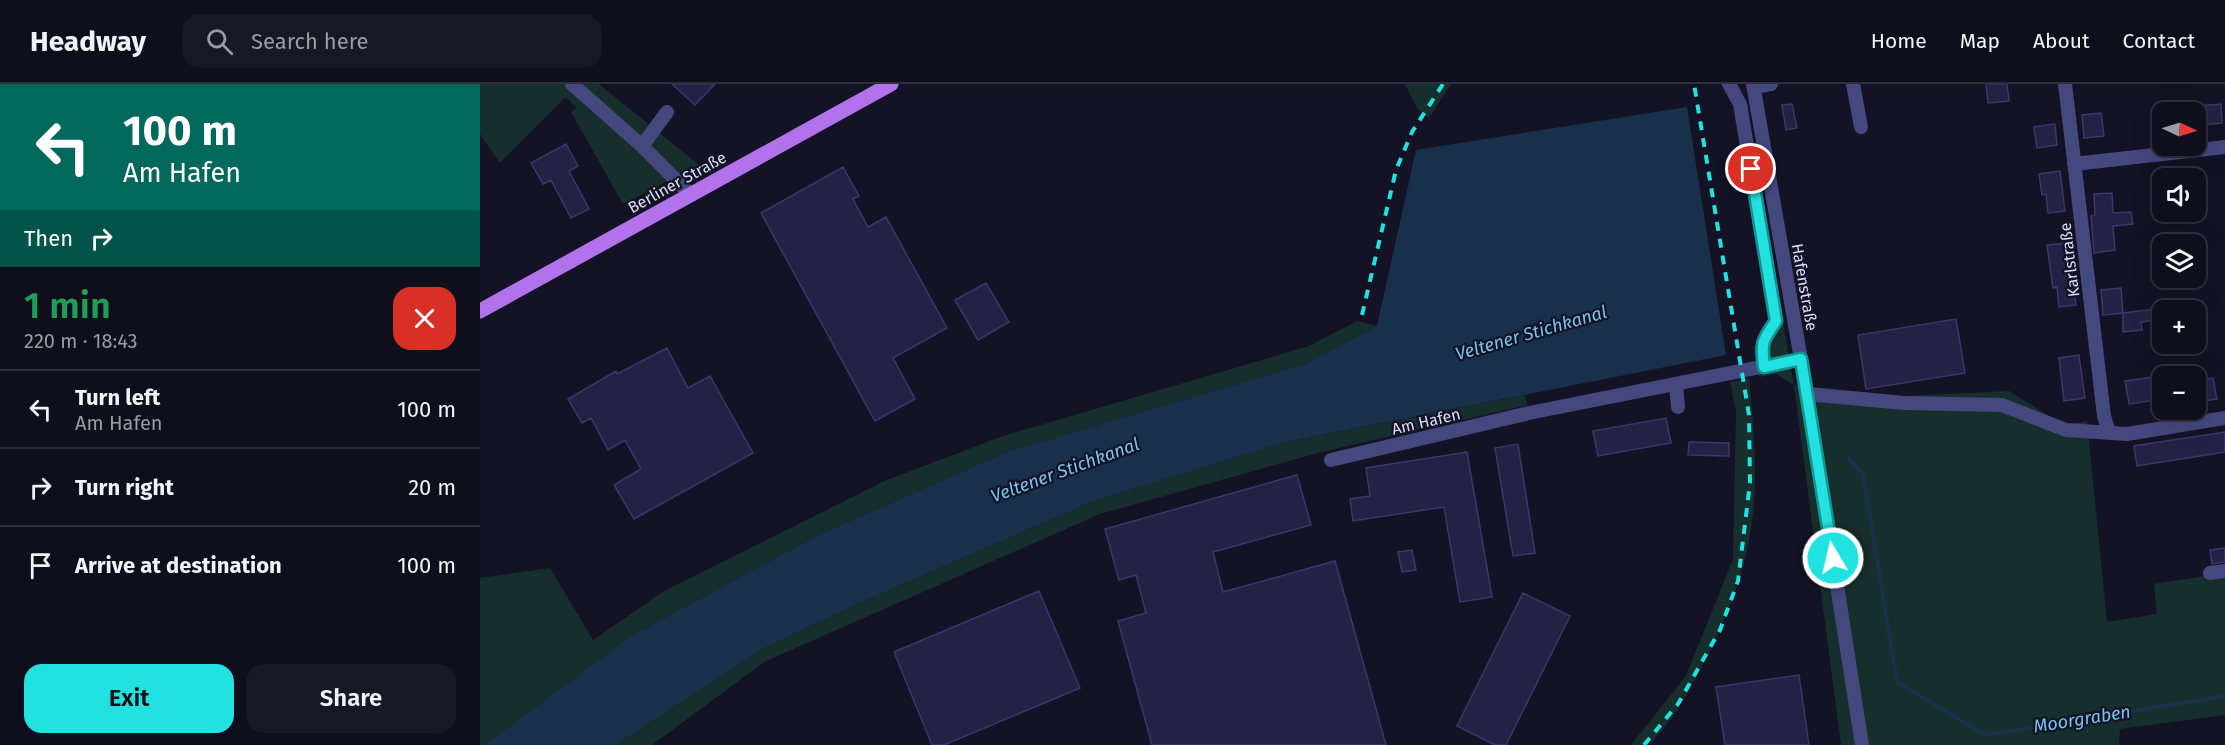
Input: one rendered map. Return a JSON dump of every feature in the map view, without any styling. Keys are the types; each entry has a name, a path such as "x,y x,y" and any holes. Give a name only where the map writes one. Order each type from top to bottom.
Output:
{"main road":[{"name":"Berliner Straße","path":"480,311 891,84"}],"street":[{"path":"572,84 642,146 691,195"},
{"path":"1729,84 1740,104 1776,321 1761,347 1761,367 1801,359"},
{"path":"1754,85 1771,84"},
{"path":"1853,84 1861,127"},
{"name":"Karlstraße","path":"2065,84 2104,416 2109,432"},
{"name":"Hafenstraße","path":"1754,85 1807,394 1862,745"},
{"path":"642,146 667,112"},
{"path":"2074,164 2225,147"},
{"name":"Am Hafen","path":"1331,460 1529,413 1556,412 1761,367"},
{"path":"1676,384 1678,407"},
{"path":"1807,394 1904,403 2002,405 2066,430 2127,434 2225,418"},
{"path":"2210,573 2225,571"}],"green space":[{"path":"480,84 599,84 699,165 623,204 571,112 577,108 566,97 500,163 480,134"},
{"path":"1405,84 1451,84 1429,118 1417,108"},
{"path":"1357,321 1377,326 1305,364 1009,451 816,536 631,636 484,745 480,745 480,578 550,568 593,640 664,591 887,480 1003,436 1309,346"},
{"path":"1783,322 1794,385 1776,374 1759,377 1753,346 1768,343"},
{"path":"1749,379 1755,487 1752,524 1737,587 1712,647 1678,708 1648,745 1631,745 1686,676 1733,559 1736,411 1730,382"},
{"path":"1794,385 1903,396 2009,391 2063,425 2087,421 2107,622 2157,614 2154,584 2225,573 2225,715 2120,729 2119,745 1841,745"},
{"path":"1525,395 1527,405 1321,452 1100,514 764,662 652,745 616,745 762,649 862,602 1094,501 1286,442"}],"water":[{"name":"Veltener Stichkanal","path":"1687,107 1726,355 1286,442 1094,501 862,602 762,649 616,745 484,745 631,636 816,536 1009,451 1305,364 1377,326 1416,150"}],"building":[{"path":"672,84 715,84 695,105"},
{"path":"1986,84 2007,84 2009,101 1988,103"},
{"path":"1792,104 1797,128 1786,130 1782,105"},
{"path":"2221,104 2222,123 2206,124 2206,105"},
{"path":"2101,113 2104,136 2084,138 2082,115"},
{"path":"2055,124 2057,145 2037,148 2034,127"},
{"path":"566,144 578,166 569,171 589,209 571,218 551,180 543,184 531,163"},
{"path":"843,167 859,196 853,199 868,227 886,217 947,328 893,358 915,399 875,421 761,213"},
{"path":"2060,171 2065,211 2048,213 2046,194 2042,195 2039,174"},
{"path":"2112,193 2113,213 2131,212 2133,224 2113,226 2115,250 2094,253 2091,216 2095,215 2094,194"},
{"path":"2068,243 2076,305 2059,307 2057,287 2053,288 2047,245"},
{"path":"986,283 1009,322 978,340 955,300"},
{"path":"2121,288 2123,313 2103,315 2101,290"},
{"path":"2152,309 2152,321 2141,322 2142,330 2123,332 2123,313"},
{"path":"1956,319 1965,373 1866,389 1858,335"},
{"path":"667,348 688,388 710,376 753,453 634,519 614,485 641,469 625,440 608,450 591,418 582,423 568,399 616,371 617,374"},
{"path":"2079,355 2085,398 2064,401 2059,358"},
{"path":"2152,377 2152,401 2129,404 2125,381"},
{"path":"2213,378 2217,399 2206,401 2206,379"},
{"path":"1666,418 1671,443 1598,456 1593,431"},
{"path":"2225,432 2225,452 2137,466 2134,446"},
{"path":"1689,442 1729,443 1729,456 1688,455"},
{"path":"1518,444 1535,553 1513,556 1495,448"},
{"path":"1467,452 1492,597 1460,602 1444,507 1353,521 1350,499 1370,496 1366,468"},
{"path":"1297,475 1311,525 1213,552 1223,592 1335,561 1386,745 1152,745 1118,621 1146,613 1136,575 1119,580 1105,529"},
{"path":"2225,548 2225,562 2212,564 2210,550"},
{"path":"1412,550 1416,570 1402,572 1398,552"},
{"path":"1039,591 1080,688 944,745 932,745 894,652"},
{"path":"1523,593 1570,616 1506,745 1495,745 1457,726"},
{"path":"1799,675 1809,745 1725,745 1716,687"}],"waterway":[{"name":"Moorgraben","path":"1848,458 1863,474 1897,682 1985,735 2225,696"}],"railway":[{"path":"1362,315 1396,170 1412,132 1443,84"},
{"path":"1644,745 1678,704 1720,630 1738,581 1750,483 1749,415 1694,84"}],"route":[{"path":"1751,169 1776,321 1761,347 1764,367 1801,359 1833,558"}]}
